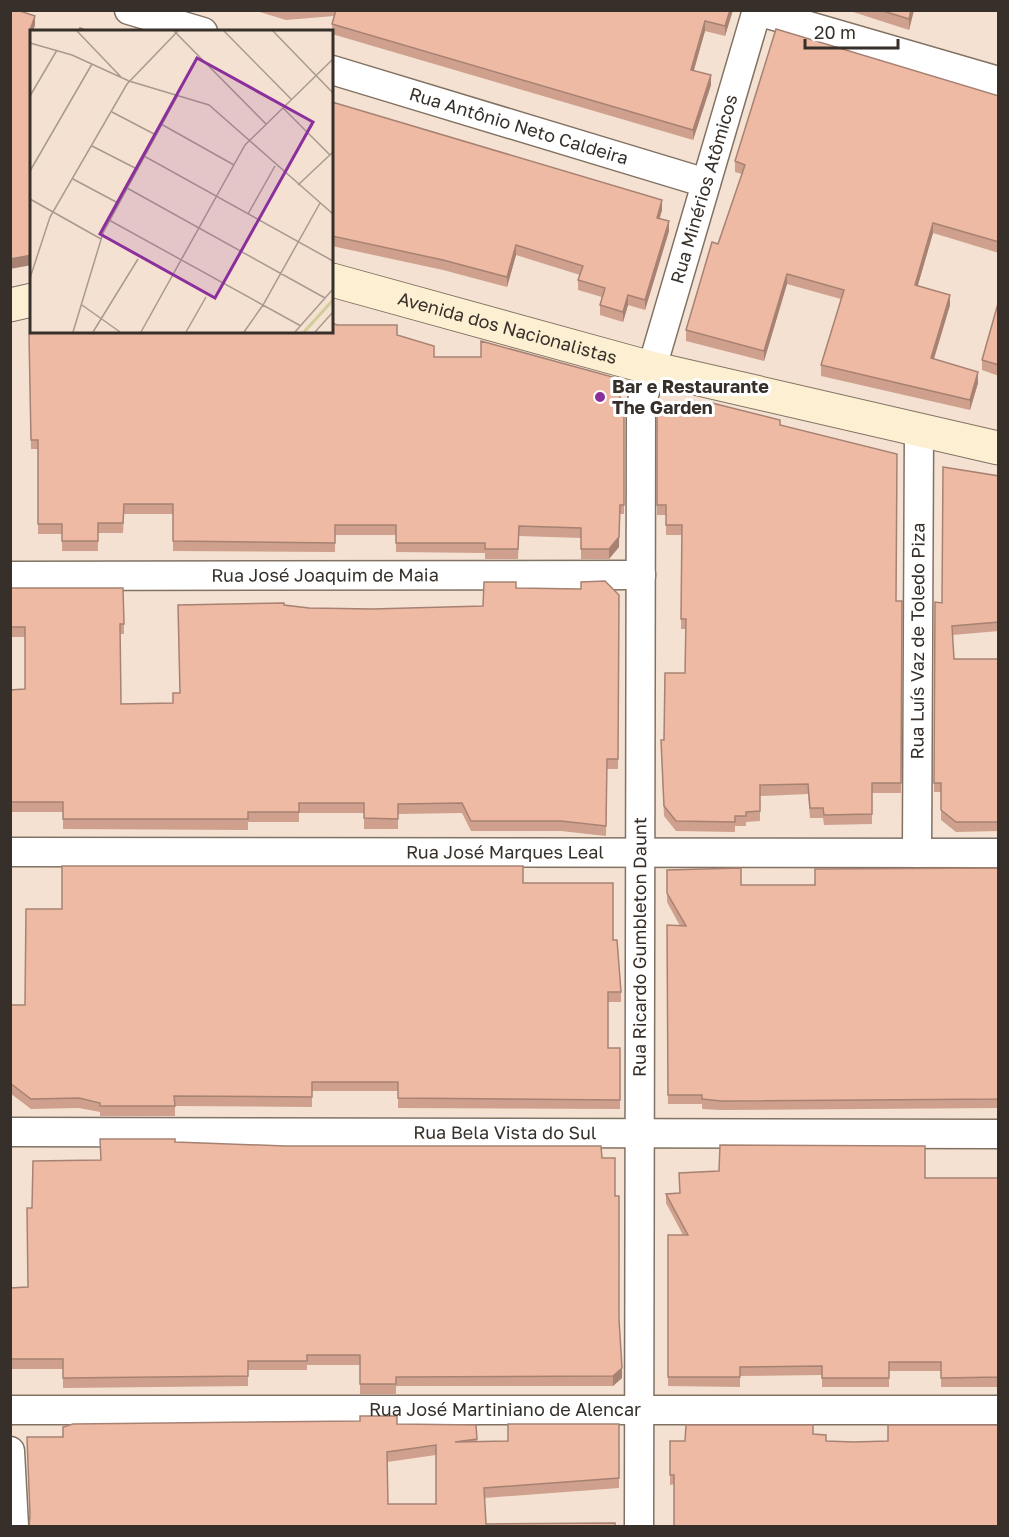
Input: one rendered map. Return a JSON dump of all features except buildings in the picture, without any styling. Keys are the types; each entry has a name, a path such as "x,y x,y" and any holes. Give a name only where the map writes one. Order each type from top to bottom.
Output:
{"main road":[{"name":"Avenida dos Nacionalistas","path":"333,280 651,368 999,447"},
{"path":"10,305 30,300"}],"street":[{"path":"129,10 196,30"},
{"path":"757,11 999,81"},
{"name":"Rua Minérios Atômicos","path":"651,368 757,11"},
{"name":"Rua Antônio Neto Caldeira","path":"333,70 706,183"},
{"name":"Rua Ricardo Gumbleton Daunt","path":"639,1527 641,405 651,368"},
{"name":"Rua Luís Vaz de Toledo Piza","path":"917,853 919,430"},
{"name":"Rua José Joaquim de Maia","path":"10,576 641,575"},
{"name":"Rua José Marques Leal","path":"10,852 999,853"},
{"name":"Rua Bela Vista do Sul","path":"10,1132 999,1134"},
{"name":"Rua José Martiniano de Alencar","path":"10,1410 999,1410"},
{"path":"10,1451 14,1527"}],"place":[{"name":"Bar e Restaurante The Garden","path":"600,397"}]}
